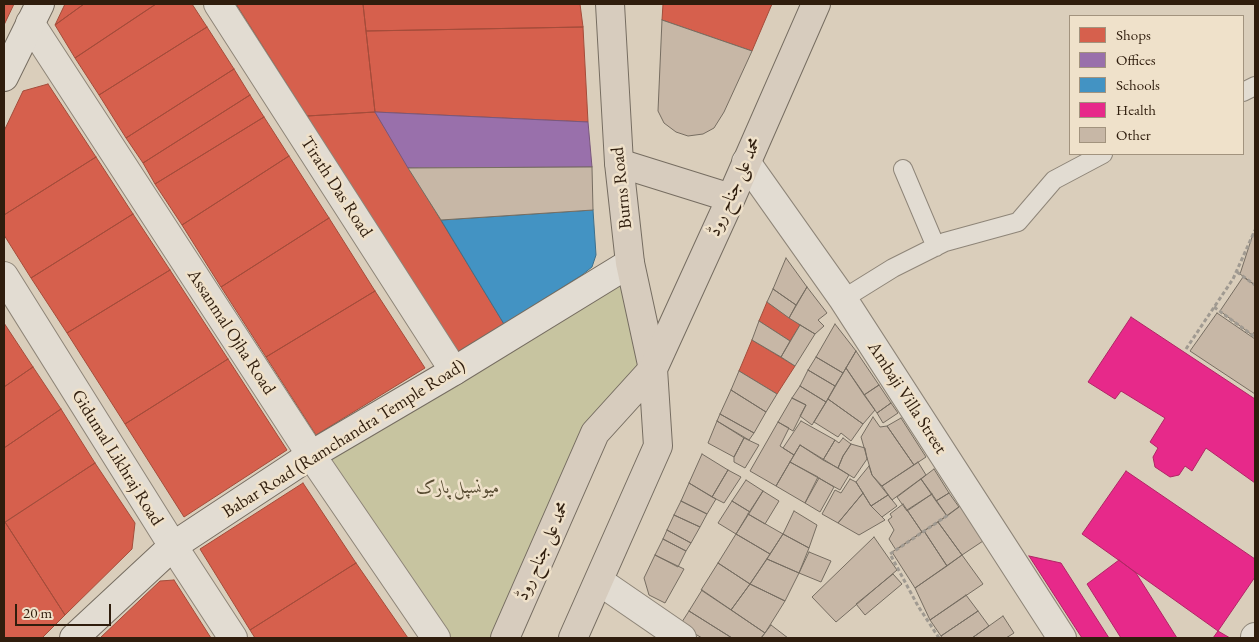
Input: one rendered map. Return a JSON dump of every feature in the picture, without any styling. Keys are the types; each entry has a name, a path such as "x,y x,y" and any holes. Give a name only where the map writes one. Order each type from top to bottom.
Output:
{"main road":[{"name":"Burns Road","path":"610,4 619,163 630,263 653,369"},
{"name":"محمد علی جناح روڈ","path":"505,638 595,433 653,369 816,4"},
{"path":"619,163 731,198"},
{"name":"محمد علی جناح روڈ","path":"574,638 658,446 653,369"}],"street":[{"name":"Tirath Das Road","path":"218,4 454,371"},
{"path":"4,77 35,14"},
{"name":"Assanmal Ojha Road","path":"35,14 311,456 436,638"},
{"name":"Ambaji Villa Street","path":"746,162 843,298 1062,638"},
{"name":"Babar Road (Ramchandra Temple Road)","path":"74,638 172,546 311,456 630,263"},
{"name":"Gidumal Likhraj Road","path":"4,276 172,546 233,638"},
{"path":"599,581 682,638"}],"lane":[{"path":"843,298 893,268 945,242 1018,222 1054,180 1100,155"},
{"path":"903,169 936,247"}],"path":[{"path":"1186,349 1236,272 1254,233"},
{"path":"1236,272 1255,285"},
{"path":"1214,307 1255,337"},
{"path":"939,638 918,606 890,554 972,499"}],"green space":[{"name":"میونسپل پارک","path":"630,263 653,369 595,433 505,638 436,638 311,456"}],"building: Shops":[{"path":"4,4 14,4 4,25"},
{"path":"65,4 84,4 55,25"},
{"path":"84,4 156,4 75,58 55,25"},
{"path":"156,4 192,4 207,27 99,95 75,58"},
{"path":"236,4 363,4 375,112 307,116"},
{"path":"363,4 580,4 583,27 366,31"},
{"path":"663,4 772,4 752,51 662,20"},
{"path":"207,27 234,69 126,138 99,95"},
{"path":"583,27 588,122 375,112 366,31"},
{"path":"234,69 250,95 143,163 126,138"},
{"path":"48,84 96,157 4,215 4,131 23,91"},
{"path":"250,95 264,117 155,184 143,163"},
{"path":"375,112 504,324 457,353 307,116"},
{"path":"264,117 289,156 182,225 155,184"},
{"path":"289,156 329,218 221,287 182,225"},
{"path":"96,157 133,214 31,278 4,235 4,215"},
{"path":"133,214 170,270 67,333 31,278"},
{"path":"329,218 375,291 266,357 221,287"},
{"path":"170,270 228,359 125,424 67,333"},
{"path":"375,291 425,368 316,435 266,357"},
{"path":"767,302 800,325 790,341 759,321"},
{"path":"4,323 33,367 4,387"},
{"path":"752,340 795,366 777,394 739,371"},
{"path":"228,359 287,450 184,517 125,424"},
{"path":"33,367 61,409 4,448 4,387"},
{"path":"61,409 95,463 4,523 4,448"},
{"path":"95,463 135,523 132,549 65,615 5,522"},
{"path":"303,483 356,563 250,630 200,549"},
{"path":"5,522 65,615 42,638 4,638"},
{"path":"356,563 408,638 255,638 250,630"},
{"path":"174,580 211,638 100,638 160,581"}],"building: Offices":[{"path":"375,112 588,122 592,167 408,168"}],"building: Schools":[{"path":"593,210 596,255 592,267 504,324 441,220"}],"building: Health":[{"path":"1131,317 1255,399 1255,483 1206,448 1192,471 1185,466 1179,475 1170,477 1155,467 1153,457 1158,448 1150,442 1165,418 1121,391 1115,399 1088,382"},
{"path":"1126,471 1255,559 1255,577 1218,631 1082,534"},
{"path":"1029,556 1061,563 1109,638 1082,638"},
{"path":"1119,560 1136,573 1177,638 1121,638 1087,584"},
{"path":"1218,631 1230,638 1213,638"}],"building: Other":[{"path":"662,20 752,51 724,112 714,128 703,134 688,136 676,132 664,123 658,111"},
{"path":"592,167 593,210 441,220 408,168"},
{"path":"1253,234 1255,235 1255,285 1240,274"},
{"path":"786,258 807,287 796,305 773,289"},
{"path":"1243,277 1255,285 1255,331 1252,335 1220,311"},
{"path":"807,287 827,313 818,320 824,326 815,334 789,318"},
{"path":"773,289 796,305 789,318 767,302"},
{"path":"1217,313 1255,339 1255,394 1190,351"},
{"path":"759,321 790,341 781,357 752,340"},
{"path":"835,324 856,351 843,373 816,357"},
{"path":"800,325 815,334 795,366 781,357"},
{"path":"856,351 879,385 864,395 846,368"},
{"path":"816,357 843,373 835,386 808,370"},
{"path":"846,368 875,410 863,424 828,399"},
{"path":"808,370 835,386 826,402 800,386"},
{"path":"739,371 777,394 766,412 731,390"},
{"path":"879,385 891,403 877,413 864,395"},
{"path":"800,386 826,402 812,425 800,416 806,405 792,398"},
{"path":"731,390 766,412 754,433 720,414"},
{"path":"792,398 806,405 793,431 778,422"},
{"path":"828,399 863,424 851,441 841,433 838,437 814,422"},
{"path":"891,403 898,413 883,423 877,413"},
{"path":"720,414 754,433 749,440 717,421"},
{"path":"873,417 880,427 887,426 914,465 882,486 872,475 861,437"},
{"path":"901,418 926,457 914,465 887,426"},
{"path":"717,421 744,438 734,457 708,443"},
{"path":"801,421 835,440 823,460 800,445 794,455 783,448"},
{"path":"778,422 789,428 780,446 794,455 776,486 750,471"},
{"path":"744,438 759,445 745,468 734,462 734,457"},
{"path":"843,438 851,444 838,468 823,460 835,440 839,443"},
{"path":"851,444 865,448 867,459 854,478 838,468"},
{"path":"800,445 849,475 840,490 790,462"},
{"path":"702,454 728,470 712,497 689,483"},
{"path":"790,462 818,477 805,503 776,486"},
{"path":"918,462 926,475 892,500 882,486"},
{"path":"869,466 872,475 888,495 871,506 856,482"},
{"path":"934,469 949,493 936,501 921,479"},
{"path":"728,470 741,477 724,503 712,497"},
{"path":"819,478 834,487 820,512 805,503"},
{"path":"850,479 856,482 863,493 838,523 822,514 835,490 841,493"},
{"path":"921,479 932,494 907,511 897,497"},
{"path":"746,480 763,491 750,512 732,501"},
{"path":"689,483 716,499 707,514 681,501"},
{"path":"763,491 779,501 765,524 748,514"},
{"path":"863,493 871,506 885,520 859,535 838,523"},
{"path":"949,493 959,507 947,516 936,501"},
{"path":"932,494 947,516 922,532 907,510"},
{"path":"888,495 897,506 882,517 871,506"},
{"path":"681,501 707,514 700,527 674,515"},
{"path":"732,501 750,512 736,534 718,523"},
{"path":"903,504 922,532 896,550 889,539 894,530 888,520 892,517 890,514"},
{"path":"960,506 983,541 962,555 938,522"},
{"path":"794,511 817,525 809,548 783,534"},
{"path":"748,514 783,534 770,554 736,534"},
{"path":"674,515 700,527 691,543 667,530"},
{"path":"938,522 962,555 947,566 924,531"},
{"path":"667,530 691,543 686,551 663,539"},
{"path":"924,531 947,566 915,588 892,552"},
{"path":"736,534 770,554 750,584 718,563"},
{"path":"783,534 809,548 799,573 767,559"},
{"path":"874,537 897,570 836,622 812,597"},
{"path":"663,539 686,551 678,567 655,555"},
{"path":"809,552 831,561 821,582 799,573"},
{"path":"655,555 684,569 665,603 649,595 644,578"},
{"path":"962,555 983,584 930,620 915,588"},
{"path":"767,559 799,573 785,601 750,584"},
{"path":"718,563 750,584 731,610 701,590"},
{"path":"893,574 902,584 865,615 856,604"},
{"path":"750,584 785,601 765,633 731,610"},
{"path":"702,590 765,633 761,638 732,638 689,611"},
{"path":"966,595 978,611 941,636 930,620"},
{"path":"689,611 732,638 702,638 680,625"},
{"path":"978,611 989,626 972,638 942,638 941,636"},
{"path":"1003,616 1014,633 1006,638 972,638"},
{"path":"771,625 788,638 761,638"}]}
